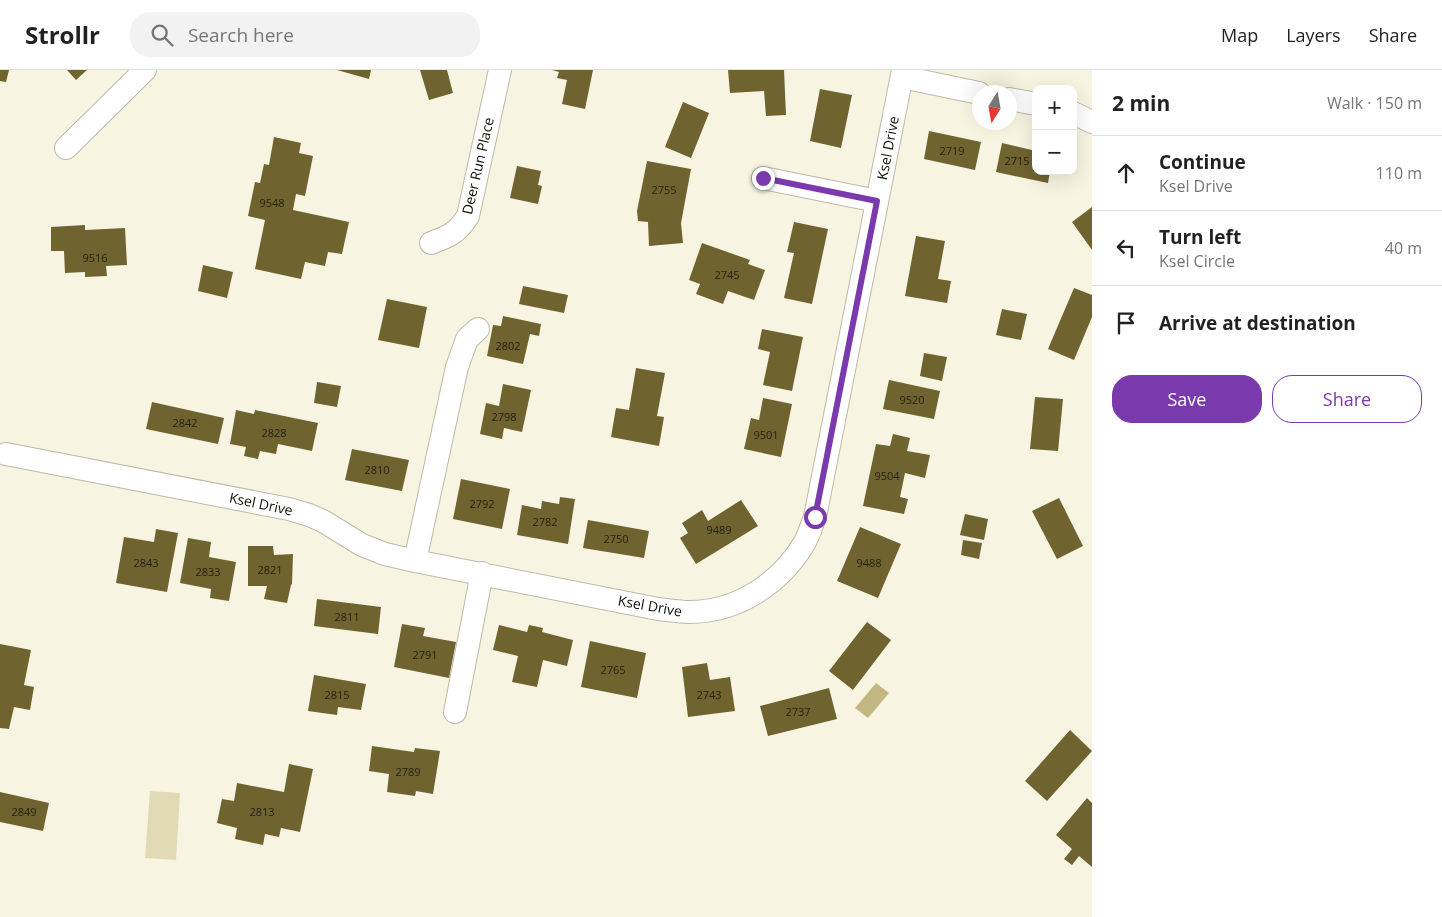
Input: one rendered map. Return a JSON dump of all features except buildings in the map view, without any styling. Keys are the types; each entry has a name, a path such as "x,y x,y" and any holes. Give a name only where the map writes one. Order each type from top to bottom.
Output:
{"street":[{"path":"66,148 145,70"},
{"name":"Deer Run Place","path":"431,242 449,236 460,229 468,216 500,70"},
{"path":"902,74 972,91"},
{"name":"Ksel Drive","path":"6,454 289,509 322,521 362,545 385,554 415,561 658,609 689,612 717,609 742,601 769,585 789,566 806,541 815,517 902,74"},
{"path":"1017,100 1032,103"},
{"path":"1077,115 1092,122"},
{"path":"763,178 877,201"},
{"path":"415,561 457,367 467,340 478,330"},
{"path":"456,712 482,574"}],"shaded area":[{"path":"876,683 889,693 868,718 855,708"},
{"path":"150,791 180,793 176,860 145,858"}],"route":[{"path":"763,178 877,201 815,517"}]}
